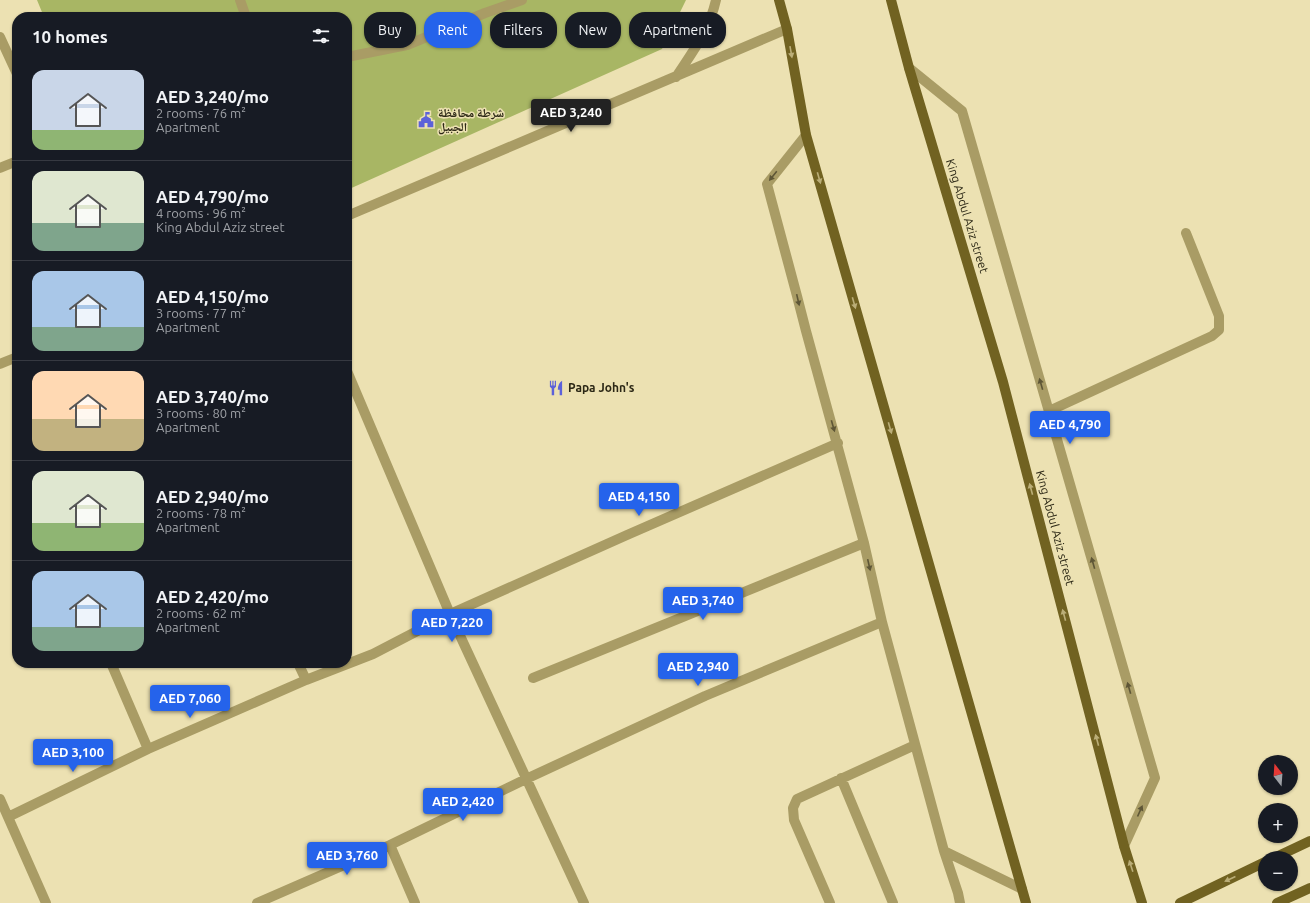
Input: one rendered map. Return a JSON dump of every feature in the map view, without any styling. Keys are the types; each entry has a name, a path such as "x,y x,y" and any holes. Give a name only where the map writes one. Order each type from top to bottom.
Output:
{"main road":[{"path":"779,0 787,29 806,135 1026,903"},
{"name":"King Abdul Aziz street","path":"891,0 909,68 1003,382 1124,846 1142,903"},
{"path":"1289,851 1310,841"},
{"path":"1180,903 1258,865"},
{"path":"1277,903 1310,888"}],"street":[{"path":"240,0 244,12"},
{"path":"352,56 407,45 485,13 522,0"},
{"path":"676,76 704,35 712,16 716,0"},
{"path":"352,214 787,29"},
{"path":"0,37 12,63"},
{"path":"909,68 962,111 1155,778 1124,846"},
{"path":"806,135 767,184 798,296 806,331 838,443 864,543 882,622 915,745 960,903"},
{"path":"0,168 12,162"},
{"path":"1049,411 1212,336 1219,330 1219,316 1186,233"},
{"path":"0,364 12,359"},
{"path":"352,383 450,614 584,903"},
{"path":"352,662 373,654 450,614 838,443"},
{"path":"533,678 864,543"},
{"path":"257,903 390,845 526,779 705,696 882,622"},
{"path":"113,668 148,749"},
{"path":"300,668 306,680"},
{"path":"8,817 148,749 337,668"},
{"path":"830,903 794,820 793,808 797,799 915,745"},
{"path":"841,778 893,903"},
{"path":"0,800 46,903"},
{"path":"390,845 415,903"},
{"path":"944,851 1022,889"}],"building":[{"name":"شرطة محافظة الجبيل","path":"37,0 686,0 680,12 629,12 629,48 662,49 352,188 352,12 42,12"}],"place":[{"name":"شرطة محافظة الجبيل","path":"426,120"},
{"name":"Papa John's","path":"556,388"}]}
